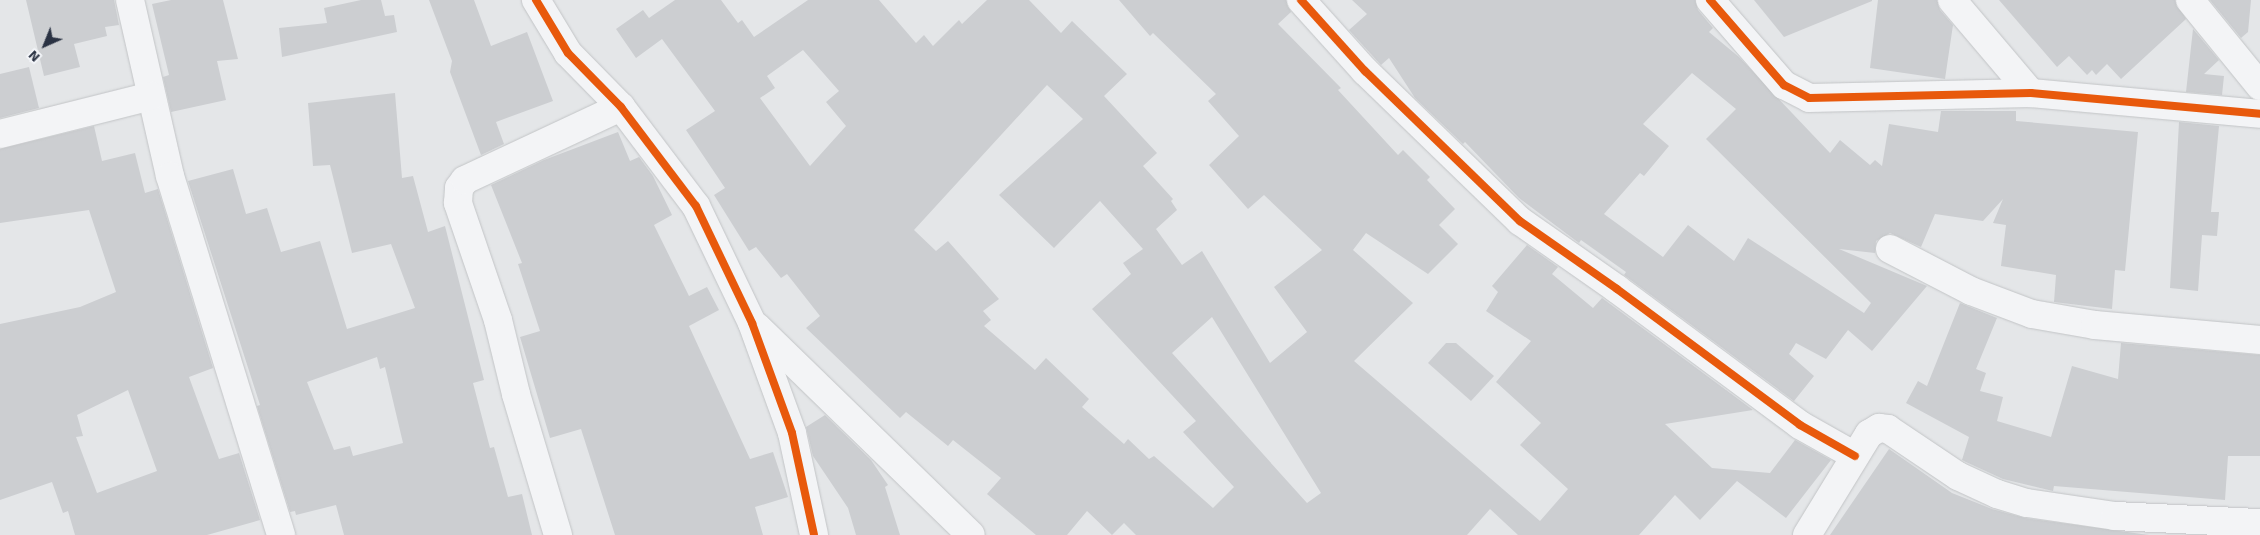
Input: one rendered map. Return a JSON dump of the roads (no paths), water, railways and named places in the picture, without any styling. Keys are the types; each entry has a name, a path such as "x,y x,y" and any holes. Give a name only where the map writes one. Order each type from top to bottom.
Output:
{"street":[{"path":"130,0 151,96 194,261 270,492 281,535"},
{"path":"536,0 568,53 621,107 696,206 752,323 792,434 814,535"},
{"path":"1301,0 1365,71 1520,221 1617,289 1800,425 1855,456"},
{"path":"1710,0 1784,85 1809,98 2031,93 2260,114"},
{"path":"1952,0 2031,93"},
{"path":"2190,0 2260,86"},
{"path":"0,134 151,96"},
{"path":"558,535 516,394 498,320 458,203 459,188 465,180 621,107"},
{"path":"1890,249 1979,295 2032,314 2095,325 2260,340"},
{"path":"752,323 971,535"},
{"path":"1807,535 1869,434 1878,428 1888,429 1958,476 1997,494 2027,503 2115,516 2260,523"}]}
